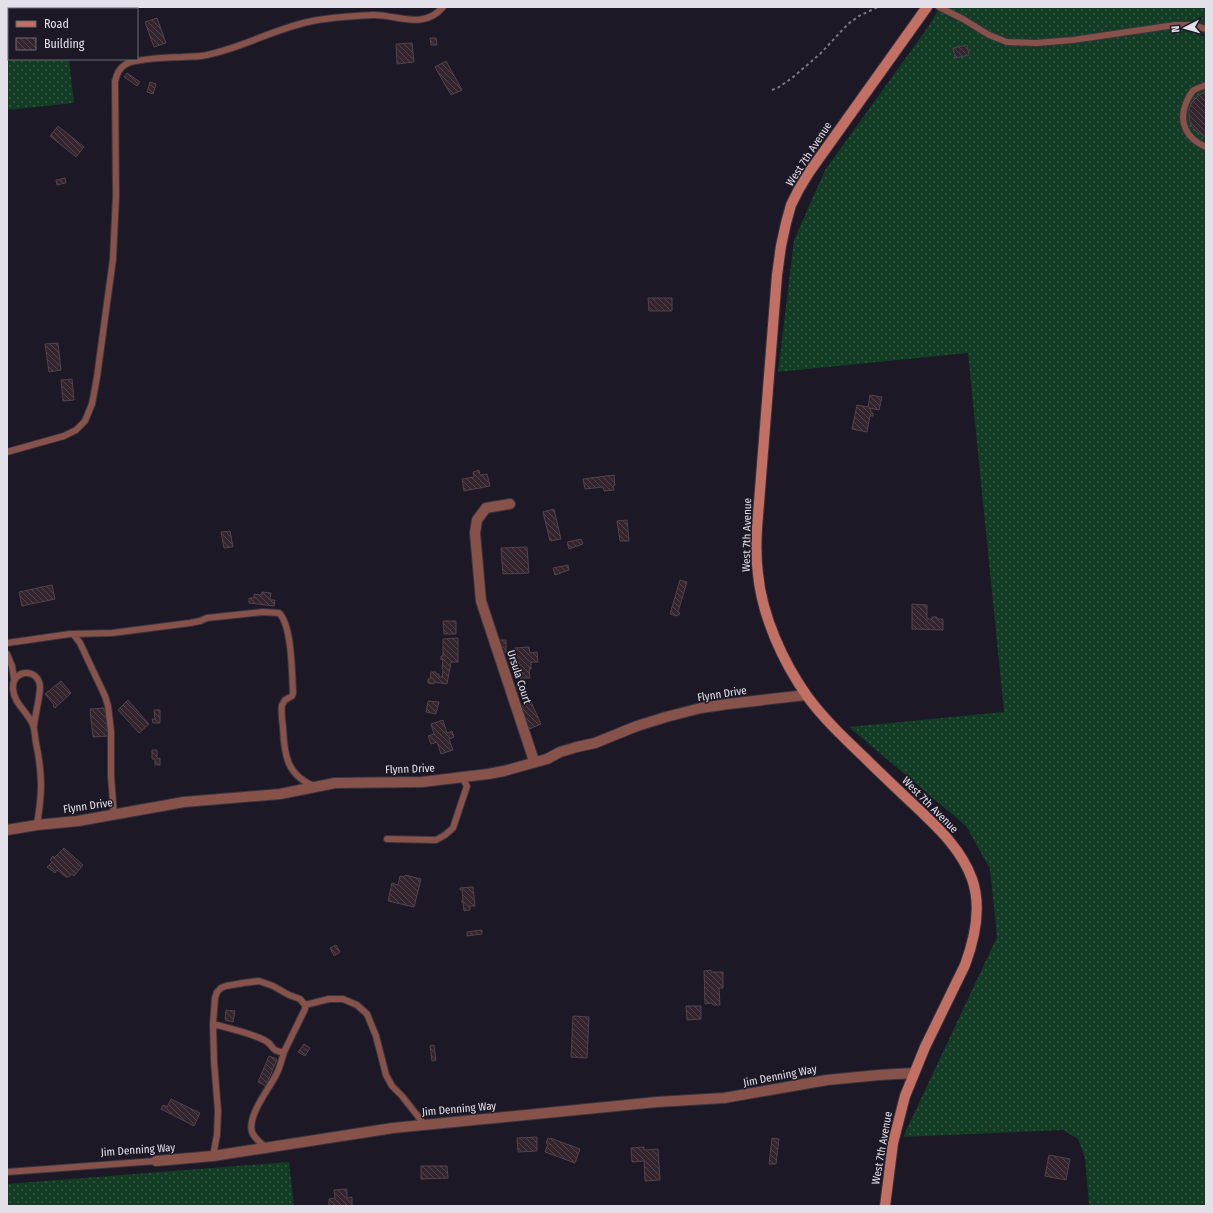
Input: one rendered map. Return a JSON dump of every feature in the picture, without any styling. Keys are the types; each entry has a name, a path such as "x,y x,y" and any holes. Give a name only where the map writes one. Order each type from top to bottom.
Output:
{"main road":[{"name":"West 7th Avenue","path":"885,1206 893,1142 900,1113 925,1047 969,954 976,925 976,895 973,880 967,866 952,844 838,732 806,695 786,662 768,620 762,598 756,552 758,500 777,275 781,246 791,205 810,171 927,7"}],"street":[{"name":"Ursula Court","path":"510,504 486,508 477,520 475,533 477,556 482,601 534,761"},
{"name":"Flynn Drive","path":"7,830 114,815 184,802 280,794 343,782 422,782 462,778 504,771 534,761 546,759 560,752 595,743 637,726 701,708 806,695"},
{"name":"Jim Denning Way","path":"156,1161 213,1156 424,1124 657,1102 724,1098 827,1080 914,1073"}],"lane":[{"path":"7,452 64,436 76,430 85,420 92,404 113,259 116,196 115,81 117,72 125,64 136,61 183,56 199,57 241,45 307,22 378,15 404,20 420,20 432,16 443,7"},
{"path":"939,7 963,19 989,35 1007,42 1036,43 1066,40 1175,25 1192,25 1206,29"},
{"path":"1206,85 1194,90 1188,97 1183,110 1183,124 1188,135 1198,144 1206,147"},
{"path":"7,643 74,635 112,633 190,623 207,618 242,614 263,612 279,613 284,620 287,632 293,693 292,696 285,700 282,705 284,748 286,757 299,778 305,783 314,787"},
{"path":"74,635 80,643 105,696 108,706 111,731 111,776 114,815"},
{"path":"7,654 12,666 14,679 12,687 14,695 19,705 29,716 34,726"},
{"path":"14,679 21,673 30,673 34,675 40,686 34,726 39,758 41,786 37,825"},
{"path":"387,839 436,840 445,835 453,828 462,805 467,786 462,778"},
{"path":"213,1156 217,1135 218,1111 214,1068 213,1024 215,998 217,992 226,986 259,982 273,986 300,999 306,1005"},
{"path":"306,1005 330,999 343,999 357,1005 367,1014 376,1036 386,1075 392,1086 402,1096 424,1124"},
{"path":"266,1148 252,1132 251,1123 254,1112 278,1072 284,1052 306,1005"},
{"path":"213,1024 266,1040 274,1050 284,1052"},
{"name":"Jim Denning Way","path":"7,1172 156,1161"}],"path":[{"path":"772,90 792,78 820,54 848,24 859,16 878,7"}],"green space":[{"path":"7,7 63,7 8,8 8,60 69,60 74,103 7,110"},
{"path":"940,7 1206,7 1206,1206 1089,1206 1085,1158 1078,1139 1063,1130 903,1137 997,937 990,869 966,826 849,727 1004,712 968,353 778,372 794,240 825,170 928,27"},
{"path":"289,1162 294,1206 7,1206 7,1184"}],"building":[{"path":"157,18 166,43 154,47 145,22"},
{"path":"430,38 436,38 437,45 431,45"},
{"path":"412,43 414,62 397,64 396,44"},
{"path":"967,45 969,55 955,58 953,48"},
{"path":"446,61 462,90 451,95 435,67"},
{"path":"127,73 140,82 137,86 124,77"},
{"path":"150,82 156,84 153,94 147,92"},
{"path":"1206,91 1206,137 1196,131 1191,125 1189,109 1192,102"},
{"path":"58,126 84,147 76,157 50,136"},
{"path":"65,178 66,183 57,185 56,180"},
{"path":"648,298 672,298 672,311 649,311"},
{"path":"58,343 61,370 49,372 45,344"},
{"path":"72,379 74,400 63,401 61,380"},
{"path":"870,395 882,397 879,410 869,408 871,413 873,413 873,416 870,416 867,432 852,429 857,405 868,407"},
{"path":"479,470 480,475 487,474 490,486 464,491 462,479 474,477 473,472"},
{"path":"614,475 614,490 604,491 603,487 585,489 583,479"},
{"path":"554,509 561,539 550,541 543,512"},
{"path":"627,520 629,541 620,541 617,521"},
{"path":"230,531 233,547 224,548 221,532"},
{"path":"581,539 583,544 569,549 567,542"},
{"path":"527,547 529,573 503,574 501,548"},
{"path":"568,565 569,570 555,575 553,568"},
{"path":"680,580 687,582 678,612 680,613 677,616 670,614"},
{"path":"52,585 55,599 22,606 19,592"},
{"path":"262,592 271,593 270,600 275,600 274,606 249,603 249,598 254,598 254,594 262,595"},
{"path":"912,604 927,605 927,619 937,617 937,619 943,619 943,630 912,629"},
{"path":"443,621 456,621 456,634 444,634"},
{"path":"458,638 458,662 451,662 447,684 434,682 434,684 428,683 431,672 436,672 436,674 439,674 439,677 442,677 443,659 441,660 441,656 443,656 443,639"},
{"path":"496,640 506,640 506,652 497,652"},
{"path":"529,647 530,653 537,652 538,662 531,662 531,669 529,669 530,678 520,678 520,670 516,670 515,648"},
{"path":"61,681 71,693 55,708 45,694"},
{"path":"128,700 149,724 139,733 118,710"},
{"path":"428,701 439,702 436,714 426,712"},
{"path":"531,702 541,724 529,729 523,722 526,721 520,707"},
{"path":"105,708 108,736 93,737 90,709"},
{"path":"154,710 160,710 160,723 153,723 152,719 155,719"},
{"path":"443,720 447,733 452,731 454,737 449,739 453,750 441,754 437,742 431,744 428,736 434,734 431,724"},
{"path":"152,750 157,750 157,759 160,758 160,765 155,765 155,759 152,759"},
{"path":"64,848 83,865 74,876 72,874 66,877 57,870 55,873 47,867 52,862 50,860 53,856 54,858"},
{"path":"405,875 421,879 414,907 388,901 392,883 398,885 400,876 404,877"},
{"path":"473,887 475,906 470,906 470,910 464,911 463,902 462,903 462,890 460,890 460,888"},
{"path":"482,930 482,934 467,936 467,932"},
{"path":"336,945 340,952 334,956 330,948"},
{"path":"711,970 711,972 723,972 723,988 719,988 720,1005 713,1005 712,1003 705,1004 704,971"},
{"path":"686,1006 701,1006 701,1019 687,1020"},
{"path":"226,1010 235,1011 233,1022 225,1020"},
{"path":"573,1016 589,1017 587,1058 571,1057"},
{"path":"304,1044 310,1048 305,1056 298,1052"},
{"path":"434,1045 436,1060 432,1061 430,1046"},
{"path":"269,1056 277,1059 266,1086 258,1082"},
{"path":"171,1099 200,1113 194,1126 161,1109 163,1105 167,1107"},
{"path":"537,1137 537,1151 518,1152 517,1138"},
{"path":"548,1138 580,1149 575,1163 545,1152 548,1144 546,1143"},
{"path":"772,1138 779,1139 776,1164 769,1164"},
{"path":"644,1147 644,1150 658,1149 660,1180 645,1181 644,1161 632,1162 631,1148"},
{"path":"1049,1155 1070,1159 1066,1180 1045,1176"},
{"path":"421,1166 447,1166 448,1178 421,1179"},
{"path":"347,1189 347,1198 352,1197 352,1206 329,1206 329,1199 335,1198 334,1190"}]}
